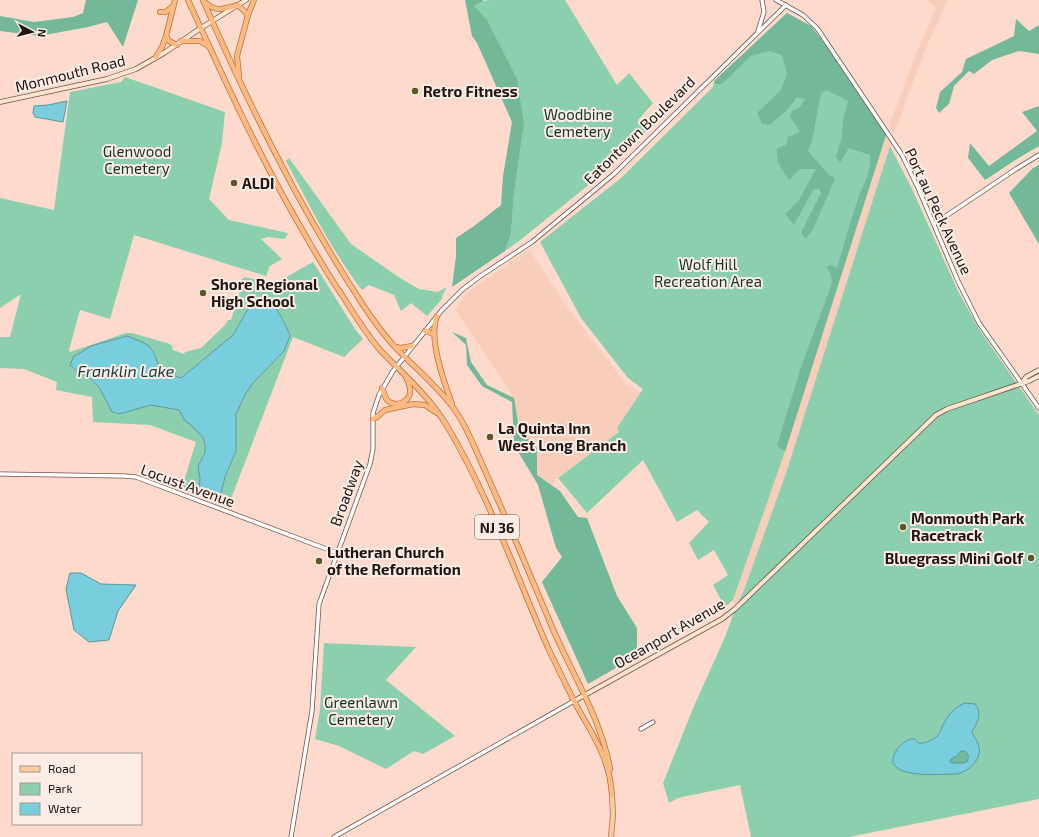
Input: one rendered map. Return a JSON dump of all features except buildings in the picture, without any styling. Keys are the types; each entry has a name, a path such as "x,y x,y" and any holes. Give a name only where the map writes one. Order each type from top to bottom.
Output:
{"highway":[{"name":"NJ 36","path":"188,0 258,149 322,264 374,342 428,398 441,417 471,470 530,607 574,701 586,720 602,754 609,775 612,795"},
{"name":"NJ 36","path":"203,0 274,152 327,246 365,308 378,326 453,408 479,456 556,635 585,695 607,749 612,795"},
{"path":"203,0 210,8 217,10 238,5 248,15"},
{"path":"240,81 237,56 248,15 254,0"},
{"path":"160,12 166,12 175,2"},
{"path":"156,57 166,36 175,2"},
{"path":"166,36 169,41 176,45"},
{"path":"181,42 200,41 204,43 211,51"},
{"path":"437,316 434,325 434,334 442,372 453,408"},
{"path":"425,331 434,334"},
{"path":"395,346 401,348 412,346"},
{"path":"382,388 386,399 390,402 399,403 406,400 410,389 404,373"},
{"path":"373,419 385,410 417,404 428,407 441,417"}],"main road":[{"name":"Monmouth Road","path":"0,102 112,77 136,69 246,0"},
{"path":"1021,383 1026,377 1039,370"},
{"name":"Oceanport Avenue","path":"574,701 722,619 735,609 936,415 947,409 1029,381 1039,376"},
{"name":"NJ 36","path":"611,837 613,815 612,795"}],"street":[{"path":"758,32 763,15 762,0"},
{"name":"Port au Peck Avenue","path":"776,0 803,15 824,36 899,151 920,190 972,312 1039,408"},
{"name":"Eatontown Boulevard","path":"532,242 614,174 786,5"},
{"path":"934,224 1039,155"},
{"name":"Broadway","path":"291,837 312,711 319,607 322,592 370,464 373,449 374,407 382,388 412,346 437,316 462,290 532,242"},
{"name":"Locust Avenue","path":"0,474 136,477 337,553"},
{"name":"Oceanport Avenue","path":"334,837 574,701"},
{"path":"641,729 653,722"}],"shaded area":[{"path":"927,0 948,0 925,50 894,134 889,126 916,54 936,8"},
{"path":"886,135 891,142 790,461 744,590 737,604 734,604 733,600 782,460"},
{"path":"529,249 568,308 626,384 641,392 617,428 620,432 557,478 551,485 537,475 537,448 519,428 514,398 455,309 468,292"}],"green space":[{"path":"86,0 138,0 123,47 107,22 39,36 0,31 0,16 34,22 73,17 83,13"},
{"path":"465,0 483,0 474,6 487,20 517,79 524,124 514,193 511,234 505,251 452,287 456,256 456,238 501,205 503,176 512,122 477,43 472,36"},
{"name":"Woodbine Cemetery","path":"565,0 617,85 629,73 653,103 638,120 647,131 611,167 505,251 511,234 514,193 524,124 474,6 483,1"},
{"name":"Wolf Hill Recreation Area","path":"787,13 811,26 843,68 886,135 782,460 733,600 725,607 713,585 728,575 714,550 698,560 689,543 709,522 697,510 677,522 643,460 587,513 558,478 619,432 617,428 643,389 628,378 581,318 540,242 621,178 713,87 714,81"},
{"path":"787,13 811,26 843,68 886,135 785,452 777,446 800,370 832,283 827,267 831,265 837,268 858,199 867,178 870,162 870,155 849,148 840,163 836,156 842,137 843,120 848,101 827,90 821,93 812,141 808,151 828,174 835,179 814,227 806,239 801,233 821,193 819,188 813,190 794,225 785,214 799,200 816,169 800,169 789,180 777,158 777,148 786,145 788,137 800,131 790,117 792,111 799,108 805,99 797,97 788,109 770,125 762,124 757,113 781,90 787,74 782,55 770,51 751,56 722,84 716,84 714,81"},
{"path":"1016,19 1029,31 1039,25 1039,54 1019,51 992,60 974,74 969,71 954,86 949,104 939,113 936,108 940,92 962,72 966,59 1014,36"},
{"name":"Glenwood Cemetery","path":"125,77 225,112 222,143 209,199 229,220 288,233 285,239 268,237 261,239 282,259 270,266 266,276 134,235 110,319 80,310 69,350 70,352 126,333 132,333 170,344 173,347 173,350 184,354 185,352 201,348 225,325 228,320 231,320 243,281 241,280 245,277 265,282 281,280 313,262 355,329 363,339 344,357 293,337 229,504 215,500 220,498 225,477 235,455 236,414 252,384 284,351 290,336 284,321 269,300 258,300 252,302 233,335 181,378 161,371 153,350 149,346 135,339 95,345 73,357 70,367 84,375 99,387 112,412 115,414 151,405 179,410 185,421 190,424 204,439 205,453 199,463 199,490 200,493 204,495 182,487 196,442 150,425 93,422 92,397 56,390 57,382 24,369 0,368 0,337 10,337 21,294 0,308 0,198 54,210 70,92 121,82"},
{"path":"1039,106 1039,146 985,180 968,158 970,143 989,166 1037,131 1022,112"},
{"name":"Monmouth Park Racetrack","path":"890,146 913,191 958,291 979,329 1039,415 1039,799 849,837 751,837 740,785 678,798 669,803 663,783 694,706 744,590 786,473"},
{"path":"289,158 351,244 400,278 419,289 438,292 447,287 442,299 427,316 411,303 401,311 394,295 369,285 362,290 341,260 321,227 286,161"},
{"path":"1039,165 1039,244 1009,193 1033,168"},
{"path":"452,332 466,338 471,362 487,385 514,398 519,428 537,448 537,475 560,491 578,517 587,518 617,596 637,628 637,656 588,684 542,582 562,557 556,548 538,485 514,445 512,402 482,386 467,365 466,345"},
{"name":"Greenlawn Cemetery","path":"324,643 416,647 386,680 455,736 423,754 414,751 386,769 339,746 315,739 320,710"},
{"path":"961,751 965,751 967,754 967,762 951,763 951,759 957,756"}],"water":[{"path":"67,101 63,122 35,117 33,113 34,106"},
{"name":"Franklin Lake","path":"267,300 271,302 281,316 290,336 284,351 252,384 246,393 236,414 236,451 225,477 220,497 218,500 209,497 208,499 200,493 199,490 200,479 198,466 205,453 205,444 203,438 190,424 185,421 179,410 151,405 119,414 112,412 99,387 90,379 70,366 73,357 91,346 127,336 149,346 153,351 161,371 181,378 233,335 252,302"},
{"path":"70,573 81,573 101,584 136,585 118,611 109,640 89,642 74,630 66,589"},
{"path":"965,703 975,704 979,711 976,725 972,732 978,745 979,752 973,765 965,771 956,774 915,774 904,772 897,768 893,762 895,753 902,744 911,739 921,743 928,742 935,738 939,734 949,715","holes":["961,751 965,751 968,756 967,762 951,763 951,759 957,756"]}],"place":[{"name":"Retro Fitness","path":"415,91"},
{"name":"ALDI","path":"234,183"},
{"name":"Shore Regional High School","path":"203,293"},
{"name":"La Quinta Inn West Long Branch","path":"490,437"},
{"name":"Monmouth Park Racetrack","path":"903,527"},
{"name":"Bluegrass Mini Golf","path":"1031,558"},
{"name":"Lutheran Church of the Reformation","path":"319,561"}]}
